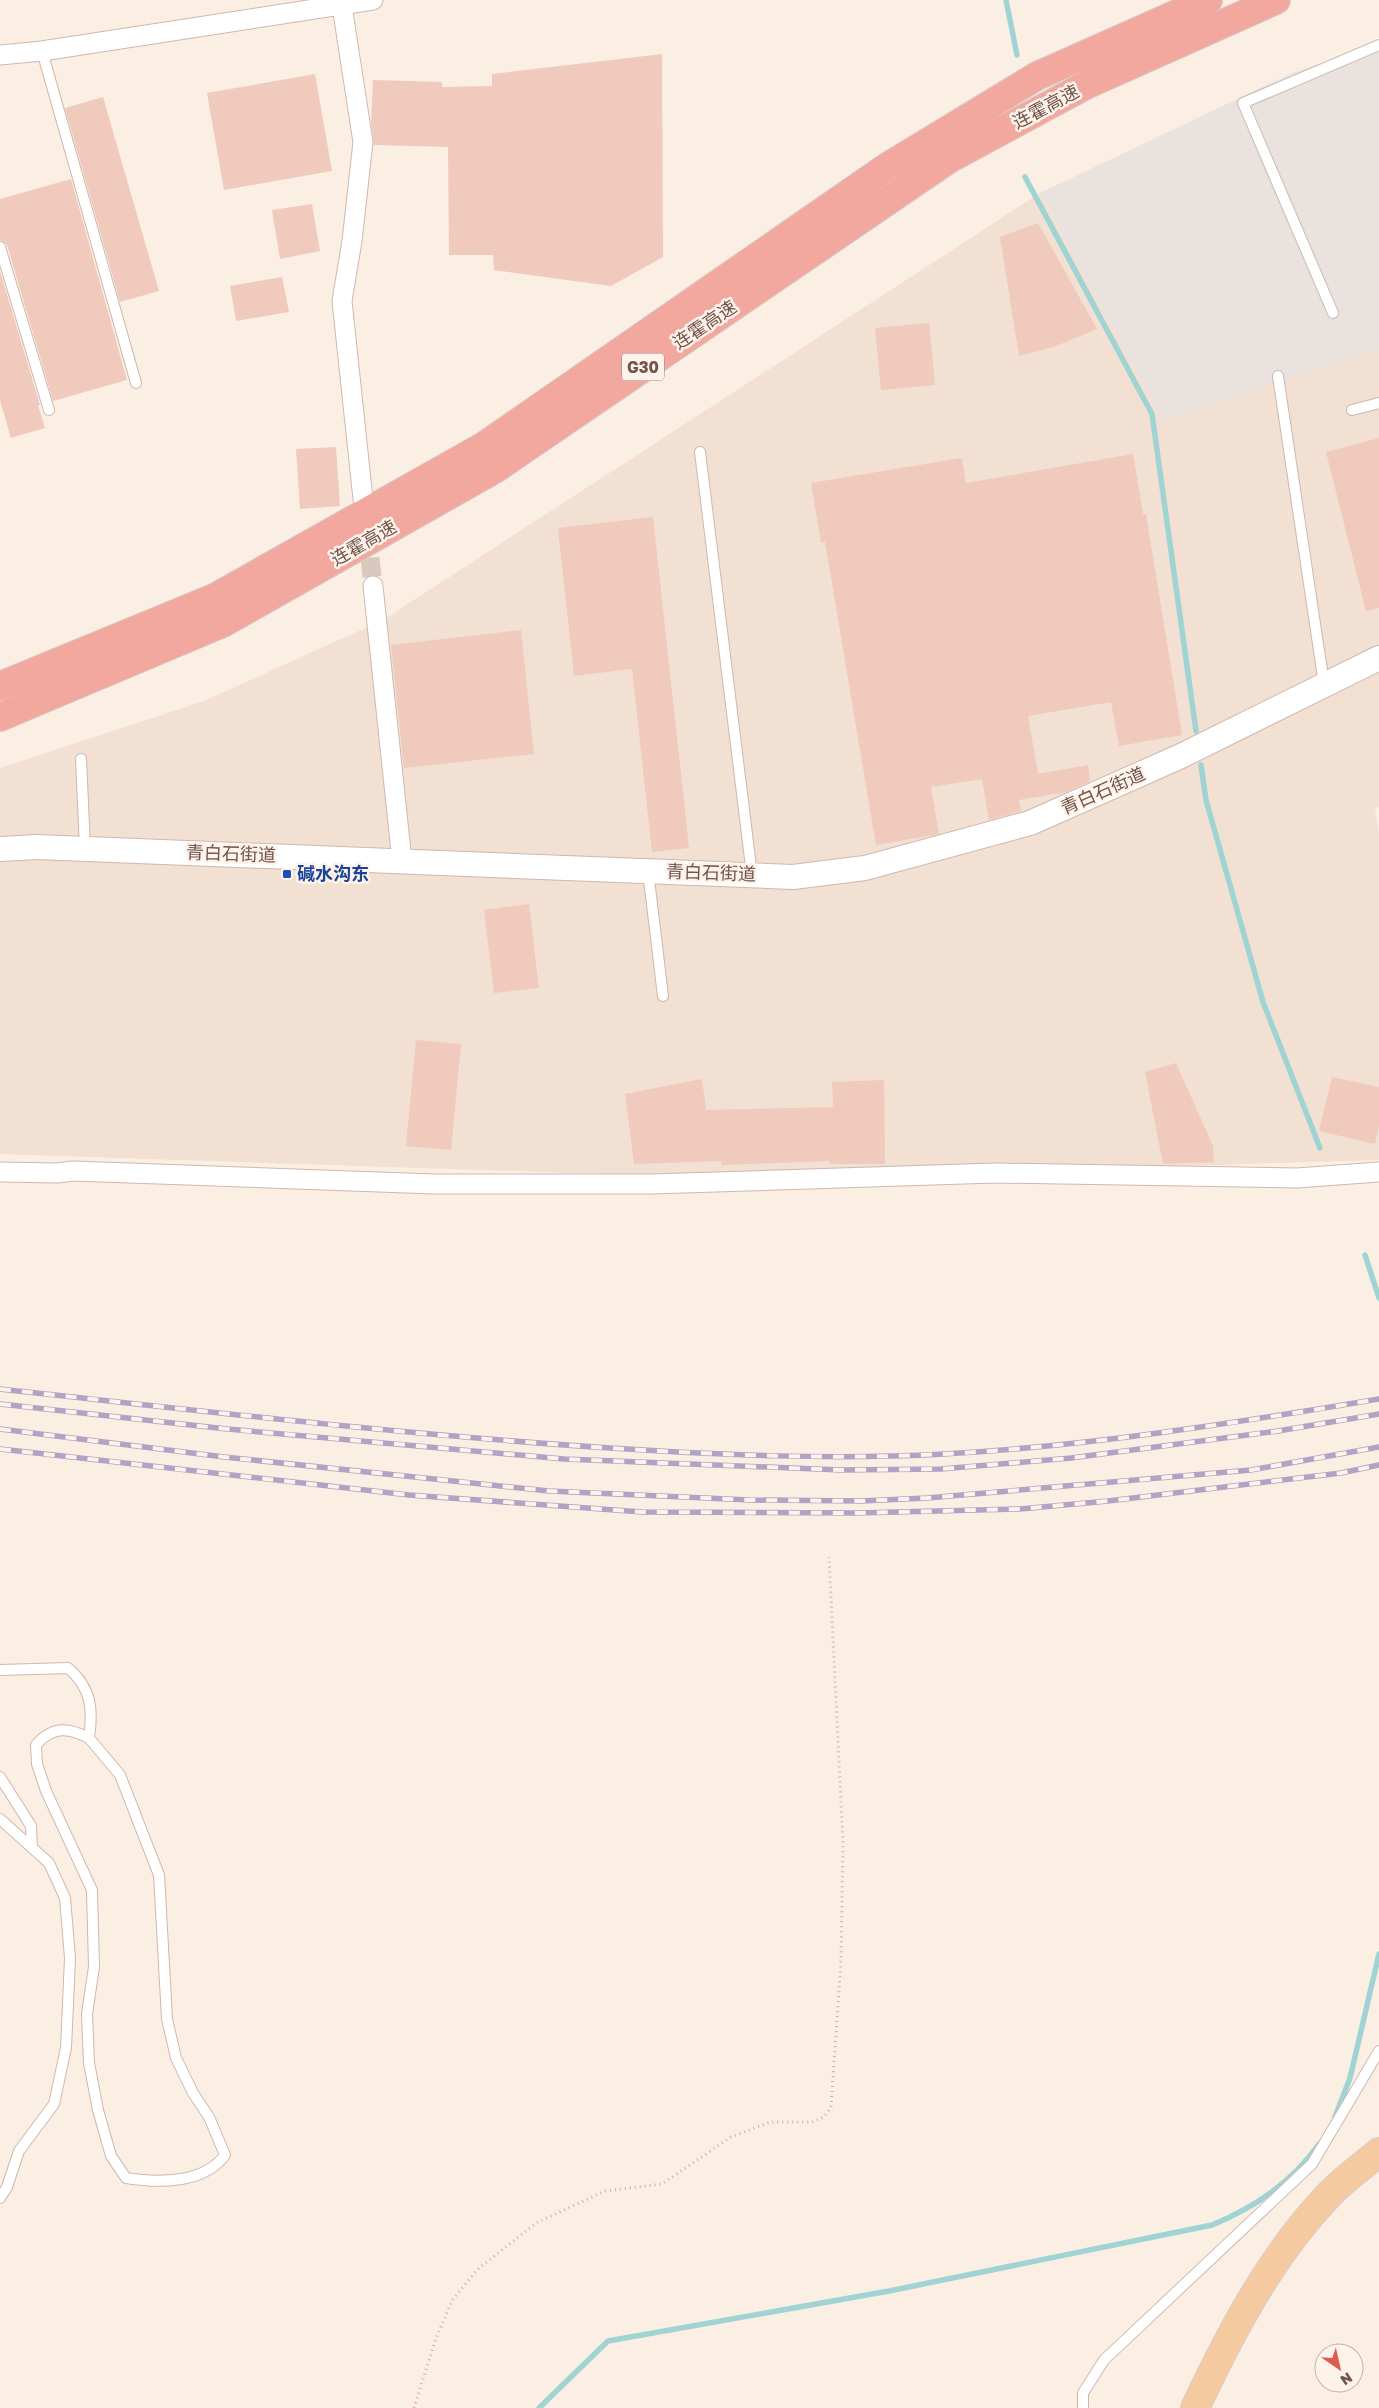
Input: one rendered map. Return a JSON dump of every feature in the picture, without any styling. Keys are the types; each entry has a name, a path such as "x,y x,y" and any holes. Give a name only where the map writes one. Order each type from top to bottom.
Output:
{"highway":[{"name":"连霍高速","path":"0,686 216,597 476,450 887,167 1037,76 1208,0"},
{"name":"连霍高速","path":"0,716 223,623 494,469 949,159 1086,85 1276,0"}],"main road":[{"path":"1196,2408 1225,2345 1265,2279 1299,2230 1328,2196 1379,2152"}],"street":[{"path":"0,55 42,51 374,0"},
{"path":"342,6 363,142 352,241 342,301 363,499"},
{"path":"373,586 402,861"},
{"name":"青白石街道","path":"0,849 37,847 85,848 792,877 865,868 1030,824 1181,756 1379,658"},
{"path":"0,1172 57,1173 74,1170 434,1184 652,1184 996,1173 1297,1178 1379,1172"}],"lane":[{"path":"1333,312 1243,103 1379,44"},
{"path":"42,51 136,383"},
{"path":"0,246 49,410"},
{"path":"1278,376 1324,685"},
{"path":"1352,410 1379,403"},
{"path":"700,452 752,875"},
{"path":"81,759 85,848"},
{"path":"648,871 663,996"},
{"path":"0,1670 68,1668 77,1675 84,1687 92,1711 90,1738 120,1775 159,1875 167,2019 176,2058 193,2093 209,2117 225,2155 219,2163 192,2177 152,2182 126,2178 111,2156 98,2110 90,2063 87,2014 94,1967 92,1890 46,1791 37,1764 36,1745 46,1734 59,1731 75,1730 90,1738"},
{"path":"0,1777 30,1826 32,1848"},
{"path":"0,1820 48,1863 65,1898 70,1958 66,2048 54,2104 18,2151 7,2187 0,2198"},
{"path":"1083,2408 1083,2393 1104,2360 1312,2164 1379,2051"}],"path":[{"path":"414,2408 433,2346 453,2299 478,2269 536,2223 604,2191 662,2184 731,2137 770,2122 812,2122 824,2117 831,2107 841,1961 843,1843 829,1557"}],"shaded area":[{"path":"1379,44 1379,350 1162,419 1040,193 1292,73"},
{"path":"1040,193 1162,419 1379,350 1379,806 1375,809 1379,833 1379,1160 753,1179 0,1154 0,768 204,701 383,620"}],"building":[{"path":"662,54 663,257 611,286 494,270 493,255 449,255 448,147 374,145 371,122 373,80 442,82 442,87 492,86 492,74"},
{"path":"315,74 332,171 224,190 207,93"},
{"path":"103,97 159,291 120,302 65,108"},
{"path":"71,179 127,380 53,401 7,245 0,240 0,199"},
{"path":"312,204 320,251 280,259 272,210"},
{"path":"1038,223 1097,329 1056,346 1019,356 1000,237"},
{"path":"0,271 40,405 38,405 45,428 11,438 0,400"},
{"path":"282,277 289,312 236,321 230,286"},
{"path":"929,323 935,385 881,390 875,328"},
{"path":"1379,438 1379,608 1366,611 1326,452"},
{"path":"336,447 340,506 300,509 296,449"},
{"path":"1133,454 1143,514 1146,514 1182,735 1119,746 1111,702 1028,716 1038,774 1088,765 1090,781 1067,792 1019,800 1021,811 989,820 982,779 931,787 939,834 876,845 825,542 821,543 811,483 962,458 966,483"},
{"path":"653,517 689,848 652,852 632,669 574,676 558,528"},
{"path":"521,630 534,754 404,768 391,645"},
{"path":"529,904 539,988 494,993 484,910"},
{"path":"416,1040 461,1044 451,1150 406,1146"},
{"path":"1176,1063 1213,1146 1214,1162 1163,1164 1145,1072"},
{"path":"1332,1077 1379,1087 1379,1126 1375,1144 1319,1131"},
{"path":"702,1079 706,1110 833,1107 832,1082 884,1080 885,1164 830,1164 830,1161 722,1165 721,1161 634,1164 625,1094"}],"waterway":[{"path":"1006,0 1017,55"},
{"path":"1025,177 1152,414 1196,731"},
{"path":"1201,765 1206,800 1263,1002 1320,1148"},
{"path":"1365,1255 1379,1298"},
{"path":"1335,2117 1350,2078 1379,1954"},
{"path":"539,2408 608,2341 889,2291 1212,2225 1243,2210 1271,2192 1297,2171 1319,2144"}],"tunnel":[{"path":"367,530 373,586"}],"railway":[{"path":"0,1389 305,1422 534,1443 652,1451 819,1457 944,1454 1053,1445 1217,1425 1379,1399"},
{"path":"0,1404 227,1429 564,1459 841,1470 941,1469 1071,1458 1278,1431 1379,1414"},
{"path":"0,1429 224,1457 549,1491 750,1500 861,1501 927,1498 1251,1470 1379,1447"},
{"path":"0,1449 409,1495 642,1512 856,1513 1020,1509 1108,1501 1341,1473 1379,1465"}],"place":[{"name":"碱水沟东","path":"287,874"}]}
